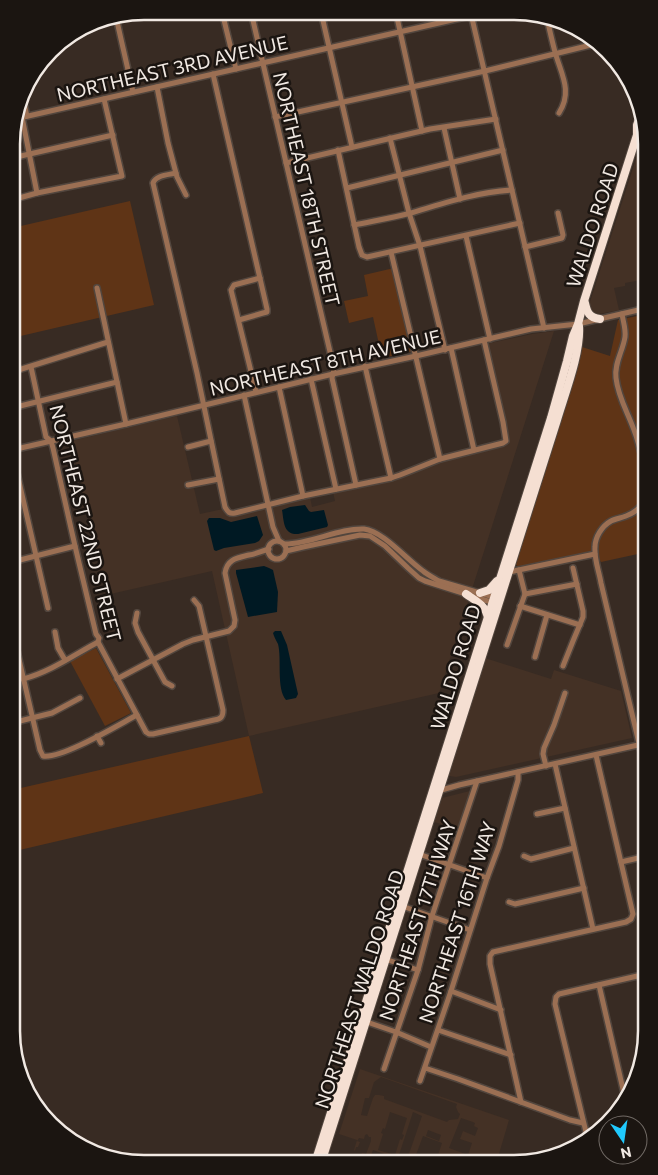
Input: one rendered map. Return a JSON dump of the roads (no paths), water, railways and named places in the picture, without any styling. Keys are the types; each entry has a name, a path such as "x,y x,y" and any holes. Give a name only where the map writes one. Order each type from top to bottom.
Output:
{"highway":[{"name":"WALDO ROAD","path":"362,1021 496,601 500,578 553,411 573,336 637,136 637,127"},
{"path":"584,301 589,314 594,318 600,319"},
{"name":"WALDO ROAD","path":"429,824 435,792 488,616 509,572 570,374 580,337 578,324"},
{"path":"480,593 493,587 500,578"},
{"path":"466,594 482,604 488,616"},
{"name":"NORTHEAST WALDO ROAD","path":"416,853 429,824"},
{"name":"NORTHEAST WALDO ROAD","path":"318,1155 362,1021"},
{"name":"NORTHEAST WALDO ROAD","path":"323,1155 362,1021"}],"street":[{"path":"224,20 236,68"},
{"name":"NORTHEAST 18TH STREET","path":"253,20 334,369 332,378 356,485"},
{"path":"324,20 352,147"},
{"path":"397,20 422,131"},
{"name":"NORTHEAST 3RD AVENUE","path":"24,117 452,20"},
{"path":"473,20 544,328"},
{"path":"117,23 133,92"},
{"path":"549,25 555,53 565,81 566,96 559,113"},
{"path":"275,117 484,71 589,45"},
{"path":"213,74 267,309 267,312 239,320"},
{"path":"157,88 176,173 186,195"},
{"path":"20,198 122,176 104,99"},
{"path":"24,114 37,193"},
{"path":"286,163 422,131 496,119"},
{"path":"444,128 460,199"},
{"path":"20,156 113,135"},
{"path":"390,138 474,450"},
{"path":"338,150 362,255 372,257 520,223"},
{"path":"347,188 503,150"},
{"path":"176,173 157,177 153,183 174,270 225,507 231,514 304,496 391,478 440,459 506,441 466,236"},
{"path":"354,225 491,192 512,190"},
{"path":"525,247 562,238 558,213"},
{"path":"391,252 440,459"},
{"path":"256,392 231,290 234,285 260,278"},
{"path":"97,288 126,424"},
{"name":"NORTHEAST 8TH AVENUE","path":"20,448 365,366 531,329 578,324 638,310"},
{"path":"622,314 625,337 616,363 616,381 619,394 635,431 638,443"},
{"path":"20,370 108,342"},
{"path":"365,366 391,478"},
{"name":"NORTHEAST 22ND STREET","path":"31,367 46,437 51,441 53,448 96,634 99,638 98,642 136,715 149,734 220,719 223,715 206,637"},
{"path":"311,379 336,489"},
{"path":"20,406 117,382"},
{"path":"279,387 304,496"},
{"path":"244,396 276,541"},
{"path":"188,447 211,441"},
{"path":"188,485 219,479"},
{"path":"20,485 48,608"},
{"path":"638,509 627,516 611,521 601,530 594,546 638,741"},
{"path":"276,541 285,544 302,543 349,531 365,529 382,536 420,578 425,581 496,601"},
{"path":"286,551 360,535 370,536 431,577 480,593 496,601"},
{"path":"269,552 270,545 276,541"},
{"path":"269,552 275,558 284,556 286,551 285,544"},
{"path":"20,560 75,546"},
{"path":"117,679 183,644 229,631 234,626 235,620 225,573 226,568 233,560 269,552"},
{"path":"509,572 595,554"},
{"path":"563,666 584,617 573,568"},
{"path":"507,645 525,594 519,570"},
{"path":"525,594 577,584"},
{"path":"194,600 200,606 206,637"},
{"path":"520,606 580,625"},
{"path":"136,613 135,623 138,632 165,682 172,686"},
{"path":"535,657 547,615"},
{"path":"55,632 58,648 65,660"},
{"path":"23,679 36,675 98,642"},
{"path":"20,665 32,720 43,756 52,756 68,750 136,715"},
{"path":"546,766 543,754 544,748 565,693"},
{"path":"20,721 32,720 80,698"},
{"path":"97,736 101,742"},
{"path":"435,792 638,745"},
{"path":"521,1102 490,956 493,952 626,922 632,918 633,914 596,755"},
{"path":"556,764 593,929"},
{"name":"NORTHEAST 16TH WAY","path":"420,1081 499,846 518,780 518,772"},
{"name":"NORTHEAST 17TH WAY","path":"384,1069 418,970 432,916 478,781"},
{"path":"537,814 565,808"},
{"path":"524,856 531,859 574,848"},
{"path":"416,853 487,878"},
{"path":"621,862 638,858"},
{"path":"509,902 515,904 584,888"},
{"path":"400,906 470,930"},
{"path":"383,958 418,970"},
{"path":"585,1132 555,1004 556,998 559,994 638,977"},
{"path":"599,985 623,1089"},
{"path":"451,991 500,1010"},
{"path":"362,1021 396,1032 431,1047"},
{"path":"438,1030 511,1055"},
{"path":"424,1068 583,1123"}],"water":[{"path":"305,505 311,512 324,510 327,527 298,534 289,532 284,523 282,510"},
{"path":"257,516 263,535 259,541 214,550 207,521 209,518 220,518 231,522"},
{"path":"264,566 273,570 278,592 277,612 248,617 236,570"},
{"path":"281,631 287,645 298,694 296,698 286,700 283,695 280,681 279,650 273,633"}]}
